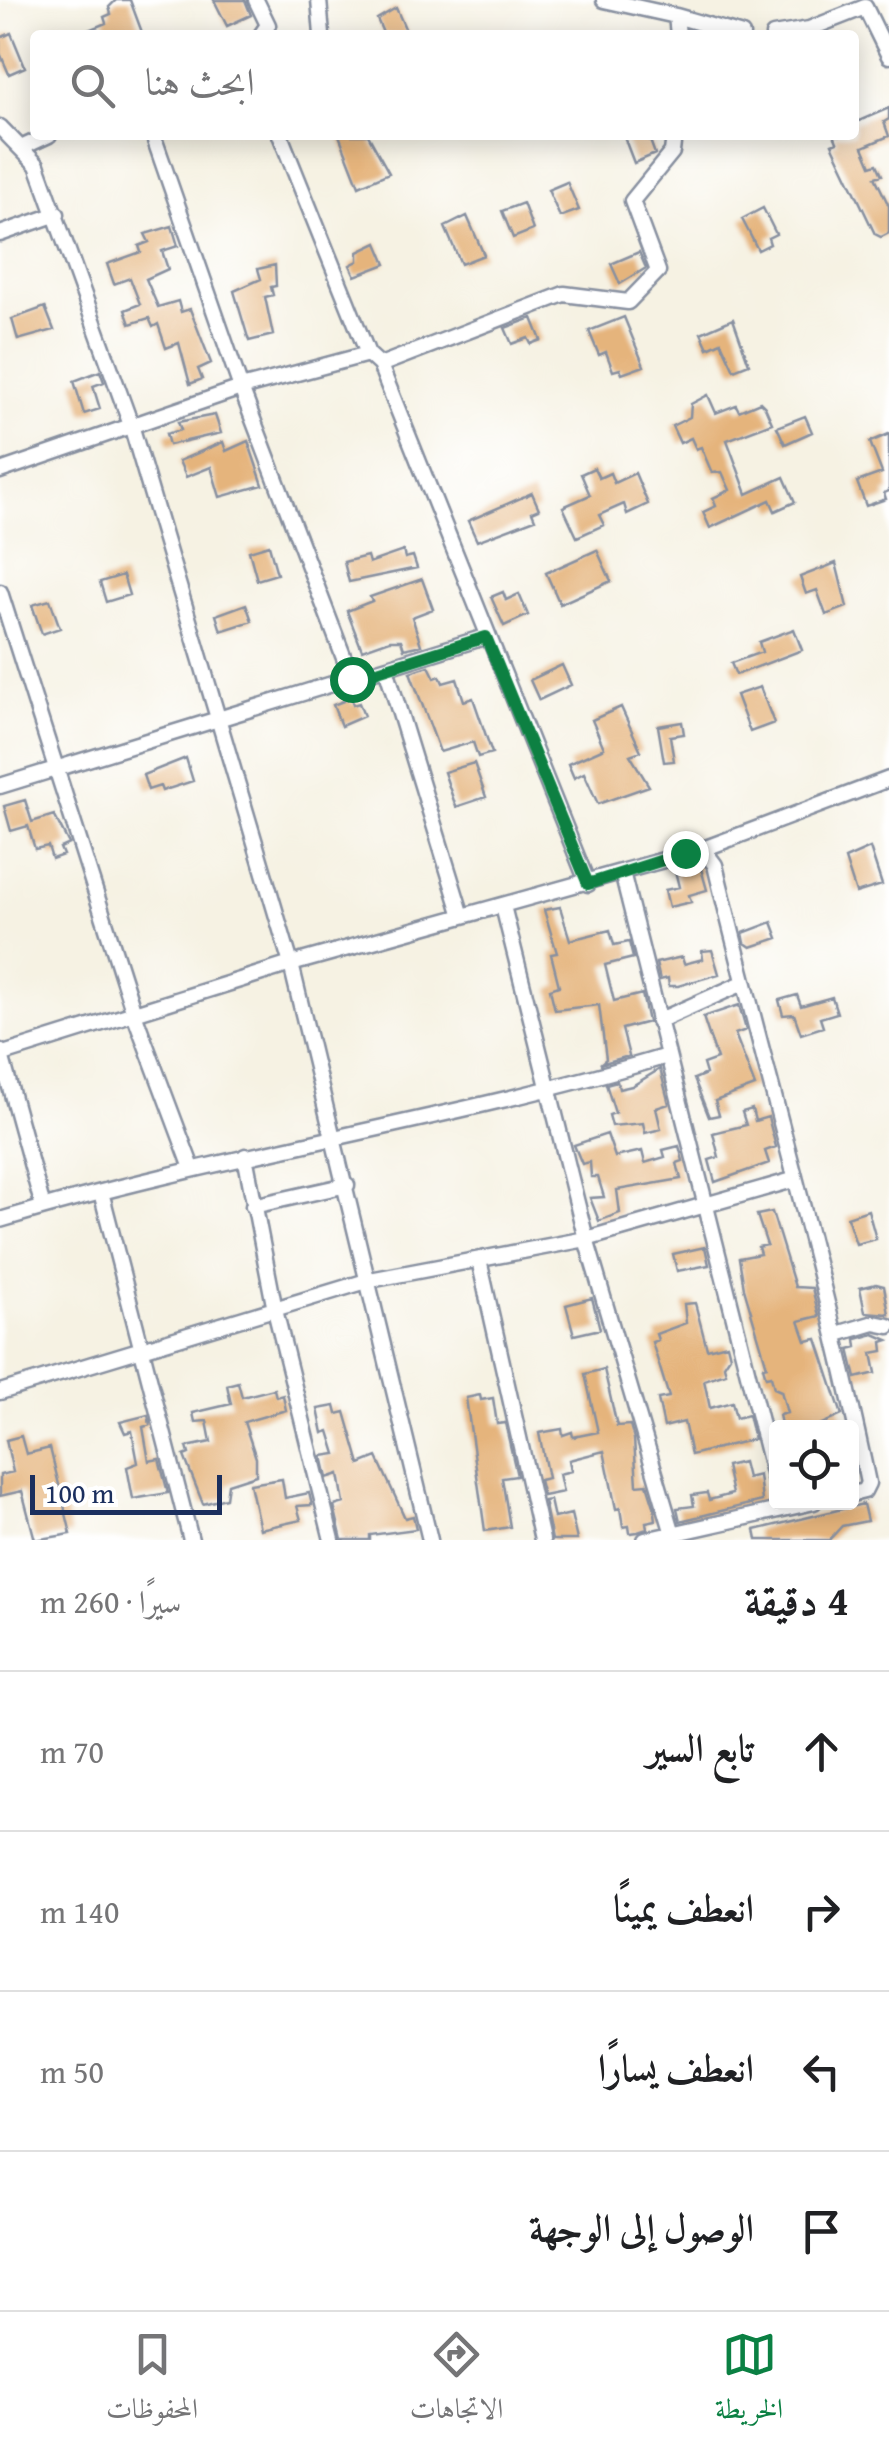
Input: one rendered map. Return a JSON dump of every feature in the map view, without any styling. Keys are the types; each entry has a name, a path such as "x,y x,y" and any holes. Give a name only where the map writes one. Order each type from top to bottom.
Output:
{"street":[{"path":"256,0 268,25 264,30"},
{"path":"319,0 322,30"},
{"path":"604,0 725,30"},
{"path":"803,30 865,3 889,56"},
{"path":"676,16 677,30"},
{"path":"0,128 23,147 37,166 58,214 131,426 291,964 430,1540"},
{"path":"23,147 38,140"},
{"path":"155,140 240,388 352,679"},
{"path":"287,140 368,354 380,366 588,884"},
{"path":"380,366 564,294 628,302 658,271 632,200 672,152 673,140"},
{"path":"0,234 58,214"},
{"path":"0,471 240,388 368,354"},
{"path":"0,592 135,1016 192,1168"},
{"path":"0,786 221,722 486,637"},
{"path":"386,668 462,916"},
{"path":"42,1207 0,1053 135,1016 291,964 703,849 889,779"},
{"path":"703,849 715,865 793,1180 837,1334 855,1420"},
{"path":"622,872 769,1458"},
{"path":"503,906 586,1239 673,1534"},
{"path":"658,1021 744,984"},
{"path":"0,1220 192,1168 548,1092 667,1056"},
{"path":"245,1156 275,1310 332,1540"},
{"path":"0,1392 370,1280 586,1239 793,1180"},
{"path":"253,1206 347,1185"},
{"path":"100,1192 191,1540"},
{"path":"479,1260 542,1540"},
{"path":"837,1334 874,1323 889,1326"},
{"path":"859,1440 868,1483 859,1492"},
{"path":"645,1540 769,1509"}],"building":[{"path":"116,0 130,0 141,30 88,30 106,23 104,17 111,14 109,7"},
{"path":"214,0 245,0 251,15 227,26"},
{"path":"396,8 406,30 382,30 377,19"},
{"path":"11,33 25,67 9,74 0,53 0,38"},
{"path":"889,108 889,119 884,122 889,136 863,147 871,166 877,164 882,175 875,177 889,206 889,233 881,237 875,234 832,144 836,140 859,140 859,121"},
{"path":"341,140 371,140 389,173 359,186"},
{"path":"625,140 650,140 655,154 634,163"},
{"path":"567,182 579,210 560,217 548,190"},
{"path":"523,203 533,230 513,238 502,211"},
{"path":"763,208 776,234 768,238 770,244 758,250 742,219"},
{"path":"467,216 484,255 461,264 445,227"},
{"path":"172,226 178,246 162,251 168,269 146,279 158,307 178,301 181,312 190,309 211,363 198,369 202,379 190,384 179,343 166,348 158,324 153,327 149,318 130,324 125,310 140,304 130,278 114,284 107,264 141,252 139,246 149,242 145,234"},
{"path":"377,243 386,264 355,276 350,265 358,261 358,252"},
{"path":"639,252 646,268 620,284 611,264"},
{"path":"275,265 276,286 271,287 273,295 265,297 273,335 249,341 234,291 261,279 258,269"},
{"path":"45,307 54,330 18,340 12,319"},
{"path":"624,317 644,366 622,374 620,369 613,371 606,352 599,355 589,331"},
{"path":"532,318 541,340 531,344 528,338 512,344 505,328"},
{"path":"733,319 749,364 734,370 721,342 708,348 701,333"},
{"path":"100,371 104,382 93,386 100,409 84,414 74,381"},
{"path":"708,395 716,413 736,405 739,411 760,402 765,407 772,423 727,440 747,494 784,477 795,502 775,511 770,500 710,528 703,512 716,506 713,498 730,490 722,472 712,473 701,447 696,449 691,438 680,443 672,426 690,417 691,404"},
{"path":"215,415 221,433 169,445 166,434 181,430 178,422"},
{"path":"805,416 812,432 785,444 777,427"},
{"path":"889,434 889,491 884,493 886,499 866,506 857,482 882,473 870,442"},
{"path":"248,441 263,485 220,497 211,467 186,477 179,461 223,442 226,451"},
{"path":"594,468 599,478 610,473 614,483 635,473 648,504 627,514 624,504 599,515 604,525 577,537 563,507 590,495 581,474"},
{"path":"532,493 539,509 532,512 535,519 477,541 468,521"},
{"path":"269,545 277,574 257,580 249,551"},
{"path":"597,550 611,581 560,604 546,573"},
{"path":"403,551 405,558 413,556 417,568 349,582 344,562 367,556 369,563"},
{"path":"836,563 847,607 826,615 817,590 806,594 800,577"},
{"path":"123,575 129,595 106,602 100,582"},
{"path":"422,579 433,609 412,617 421,645 404,649 401,640 390,640 362,650 347,611 372,601 370,597"},
{"path":"503,592 506,600 519,594 528,615 504,626 491,597"},
{"path":"50,600 60,628 42,634 32,605"},
{"path":"246,604 252,621 221,631 216,615"},
{"path":"794,629 802,650 736,675 731,663 762,652 759,642"},
{"path":"562,665 571,685 539,700 530,680"},
{"path":"429,666 443,683 457,679 464,701 473,698 492,753 478,757 473,742 440,752 410,672"},
{"path":"760,687 774,723 750,732 736,695"},
{"path":"351,698 353,705 359,703 364,716 341,726 333,705"},
{"path":"621,707 641,751 630,755 649,786 598,804 584,773 574,778 568,764 604,748 592,720"},
{"path":"682,722 684,734 670,736 674,761 664,762 658,726"},
{"path":"186,758 193,781 162,791 160,786 148,790 143,775"},
{"path":"474,763 486,797 456,807 444,772"},
{"path":"25,800 32,822 54,815 69,844 60,848 63,855 52,859 48,846 35,849 28,826 11,831 4,806"},
{"path":"870,848 882,885 856,893 845,859"},
{"path":"700,865 707,890 689,895 691,902 669,907 665,890 679,887 675,871"},
{"path":"560,907 570,940 610,930 614,945 629,942 633,958 605,965 614,1001 642,994 648,1022 622,1029 629,1056 600,1064 606,1059 599,1005 555,1010 550,989 559,986 551,954 557,953 544,910"},
{"path":"772,922 778,938 751,947 745,943 743,933"},
{"path":"712,950 719,974 678,986 669,986 668,978 660,980 656,963 682,957 684,964 703,959 702,951"},
{"path":"797,995 801,1006 832,997 837,1013 820,1018 823,1027 801,1034 794,1014 783,1015 779,1000"},
{"path":"739,1005 746,1030 735,1034 755,1086 715,1101 719,1115 709,1117 694,1079 706,1074 703,1064 717,1059 703,1017"},
{"path":"660,1069 669,1104 656,1108 661,1129 645,1133 643,1123 612,1126 609,1115 615,1113 606,1084 617,1081 619,1089 632,1086"},
{"path":"752,1109 755,1121 768,1117 776,1147 765,1151 769,1163 715,1182 709,1160 719,1157 713,1133 746,1125 742,1112"},
{"path":"607,1134 615,1157 642,1151 645,1163 665,1157 663,1150 679,1146 683,1161 677,1163 681,1179 617,1190 620,1213 599,1221 590,1198 604,1197 598,1177 591,1177 590,1162 582,1164 574,1145"},
{"path":"868,1210 876,1239 856,1244 847,1217"},
{"path":"772,1212 795,1287 812,1288 819,1316 799,1321 806,1341 817,1339 842,1415 831,1420 780,1420 779,1415 787,1413 781,1391 774,1388 771,1376 766,1377 763,1367 767,1366 739,1258 760,1254 758,1247 767,1245 757,1215"},
{"path":"705,1247 709,1265 677,1271 673,1254"},
{"path":"884,1286 889,1314 865,1312 860,1288"},
{"path":"592,1298 600,1329 574,1335 566,1305"},
{"path":"695,1303 707,1349 727,1344 730,1356 724,1365 726,1373 704,1380 710,1408 732,1402 736,1418 748,1415 754,1439 691,1455 684,1422 664,1427 658,1399 669,1397 652,1342 658,1340 656,1334 686,1323 684,1304"},
{"path":"874,1334 888,1340 882,1342 883,1351 872,1353 876,1373 856,1378 849,1349 857,1347 856,1339"},
{"path":"604,1369 617,1426 630,1425 634,1439 637,1485 647,1484 654,1506 656,1520 646,1522 647,1529 638,1532 630,1533 629,1526 623,1527 604,1451 569,1460 571,1471 559,1474 563,1492 543,1496 539,1480 548,1478 539,1433 562,1429 563,1435 572,1432 573,1437 598,1432 585,1374"},
{"path":"238,1382 242,1397 274,1389 276,1397 283,1395 286,1410 244,1422 256,1458 256,1475 228,1484 226,1498 203,1504 184,1456 189,1454 187,1447 211,1442 207,1421 195,1422 193,1413 231,1404 227,1385"},
{"path":"480,1395 481,1400 493,1398 497,1424 505,1423 517,1476 502,1478 510,1527 485,1531 466,1398"},
{"path":"335,1406 337,1414 345,1412 360,1464 377,1457 405,1518 413,1516 416,1529 370,1535 370,1540 342,1540 334,1506 344,1503 339,1474 327,1478 322,1456 336,1454 329,1431 323,1433 318,1409"},
{"path":"148,1415 150,1425 143,1427 149,1461 159,1459 168,1493 133,1499 127,1467 138,1463 132,1431 125,1433 120,1422"},
{"path":"21,1436 26,1454 50,1448 71,1534 35,1540 22,1491 0,1496 0,1475 13,1472 6,1440"},
{"path":"743,1462 747,1478 759,1475 762,1501 680,1521 677,1508 694,1506 692,1495 707,1493 709,1500 732,1494 726,1466"},
{"path":"282,1479 285,1498 309,1493 312,1505 297,1506 301,1520 260,1529 250,1484"},
{"path":"550,1500 554,1518 571,1514 577,1540 552,1540 544,1501"},
{"path":"863,1504 867,1521 842,1526 829,1540 757,1540 755,1530 838,1510 859,1510"}],"route":[{"path":"352,679 486,637 588,884 685,853"}]}
